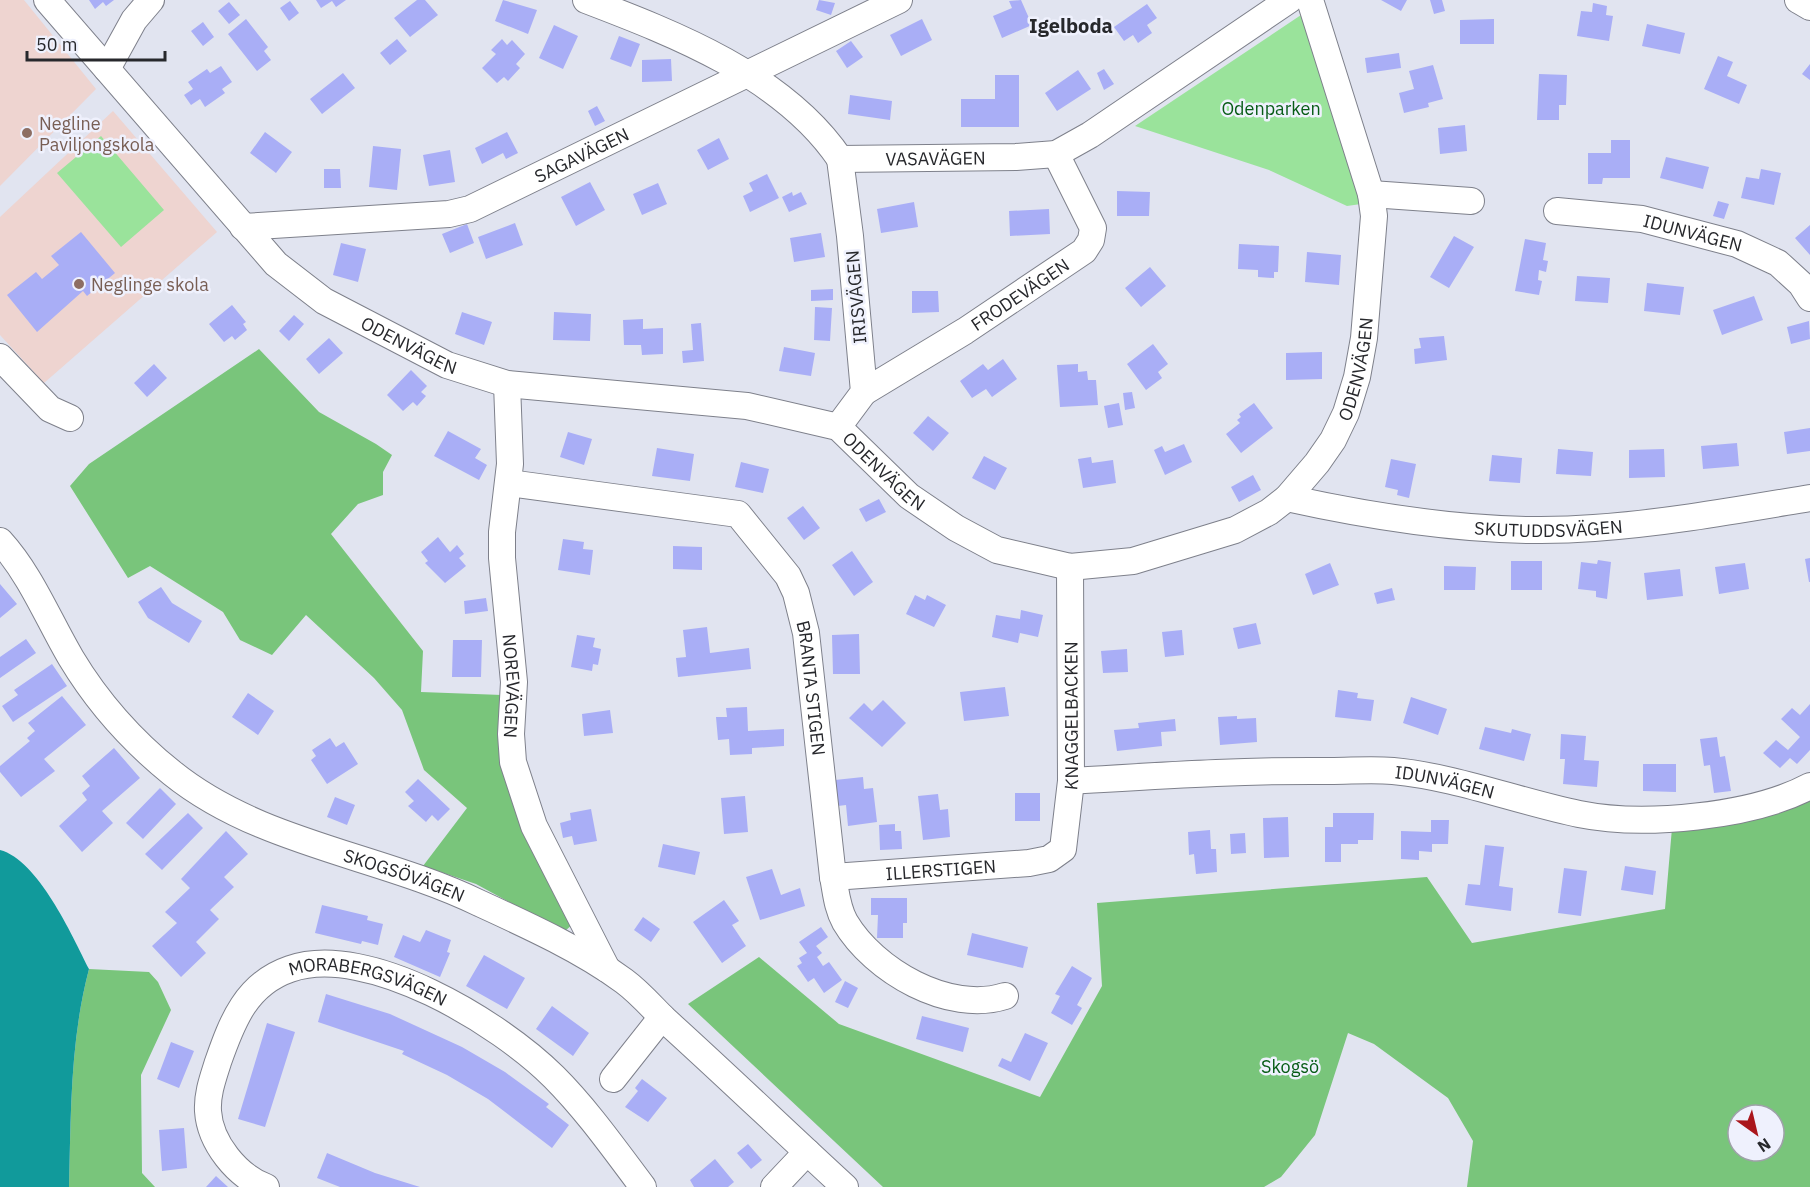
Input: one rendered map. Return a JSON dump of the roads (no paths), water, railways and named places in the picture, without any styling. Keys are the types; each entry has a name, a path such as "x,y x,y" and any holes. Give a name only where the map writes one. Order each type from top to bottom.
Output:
{"street":[{"name":"ODENVÄGEN","path":"47,0 276,264 324,301 447,365 507,384 747,406 838,427 909,495 956,528 997,550 1070,567 1133,561 1207,540 1252,521 1287,498 1333,440 1346,413 1357,377 1364,338 1374,216 1371,194 1310,0"},
{"path":"107,69 134,20 151,0"},
{"path":"586,0 694,44 746,73 779,96 830,144 840,159"},
{"name":"SAGAVÄGEN","path":"243,227 449,214 470,209 899,0"},
{"name":"VASAVÄGEN","path":"840,159 1016,157 1056,154 1090,135 1289,0"},
{"path":"1798,0 1810,7"},
{"name":"FRODEVÄGEN","path":"864,392 965,331 1084,251 1091,240 1093,228 1056,154"},
{"name":"IRISVÄGEN","path":"840,159 850,236 864,392"},
{"path":"1371,194 1471,201"},
{"name":"IDUNVÄGEN","path":"1557,211 1642,219 1737,244 1778,263 1801,284 1810,298"},
{"path":"0,357 50,409 70,418"},
{"name":"NOREVÄGEN","path":"507,384 510,436 509,483 502,532 502,558 514,682 511,734 513,762 534,826 607,969"},
{"path":"838,427 864,392"},
{"name":"BRANTA STIGEN","path":"509,483 738,514 788,576 796,593 806,633 837,904 845,922 879,959 916,986 962,1002 986,1002 1005,996"},
{"name":"SKUTUDDSVÄGEN","path":"1287,498 1366,515 1523,530 1593,528 1733,511 1810,498"},
{"name":"SKOGSÖVÄGEN","path":"0,541 22,571 71,658 108,712 146,751 197,792 273,828 418,877 478,902 607,969 628,983 714,1061 845,1187"},
{"name":"KNAGGELBACKEN","path":"1049,859 1062,849 1071,781 1070,567"},
{"name":"IDUNVÄGEN","path":"1071,781 1245,770 1391,771 1442,777 1582,814 1641,819 1721,814 1767,804 1810,786"},
{"name":"ILLERSTIGEN","path":"833,877 1049,859"},
{"name":"MORABERGSVÄGEN","path":"266,1187 256,1183 230,1160 213,1135 208,1111 210,1088 230,1027 250,994 270,979 291,969 337,963 366,969 436,994 503,1037 555,1078 643,1187"},
{"path":"613,1079 663,1017"},
{"path":"774,1187 807,1152"}],"water":[{"path":"0,850 28,868 40,883 63,919 89,969 75,1050 69,1187 0,1187"}],"place":[{"name":"Negline Paviljongskola","path":"27,133"},
{"name":"Neglinge skola","path":"79,284"}],"district":[{"name":"Igelboda","path":"1071,25"}],"park label":[{"name":"Odenparken","path":"1271,108"},
{"name":"Skogsö","path":"1290,1066"}]}
